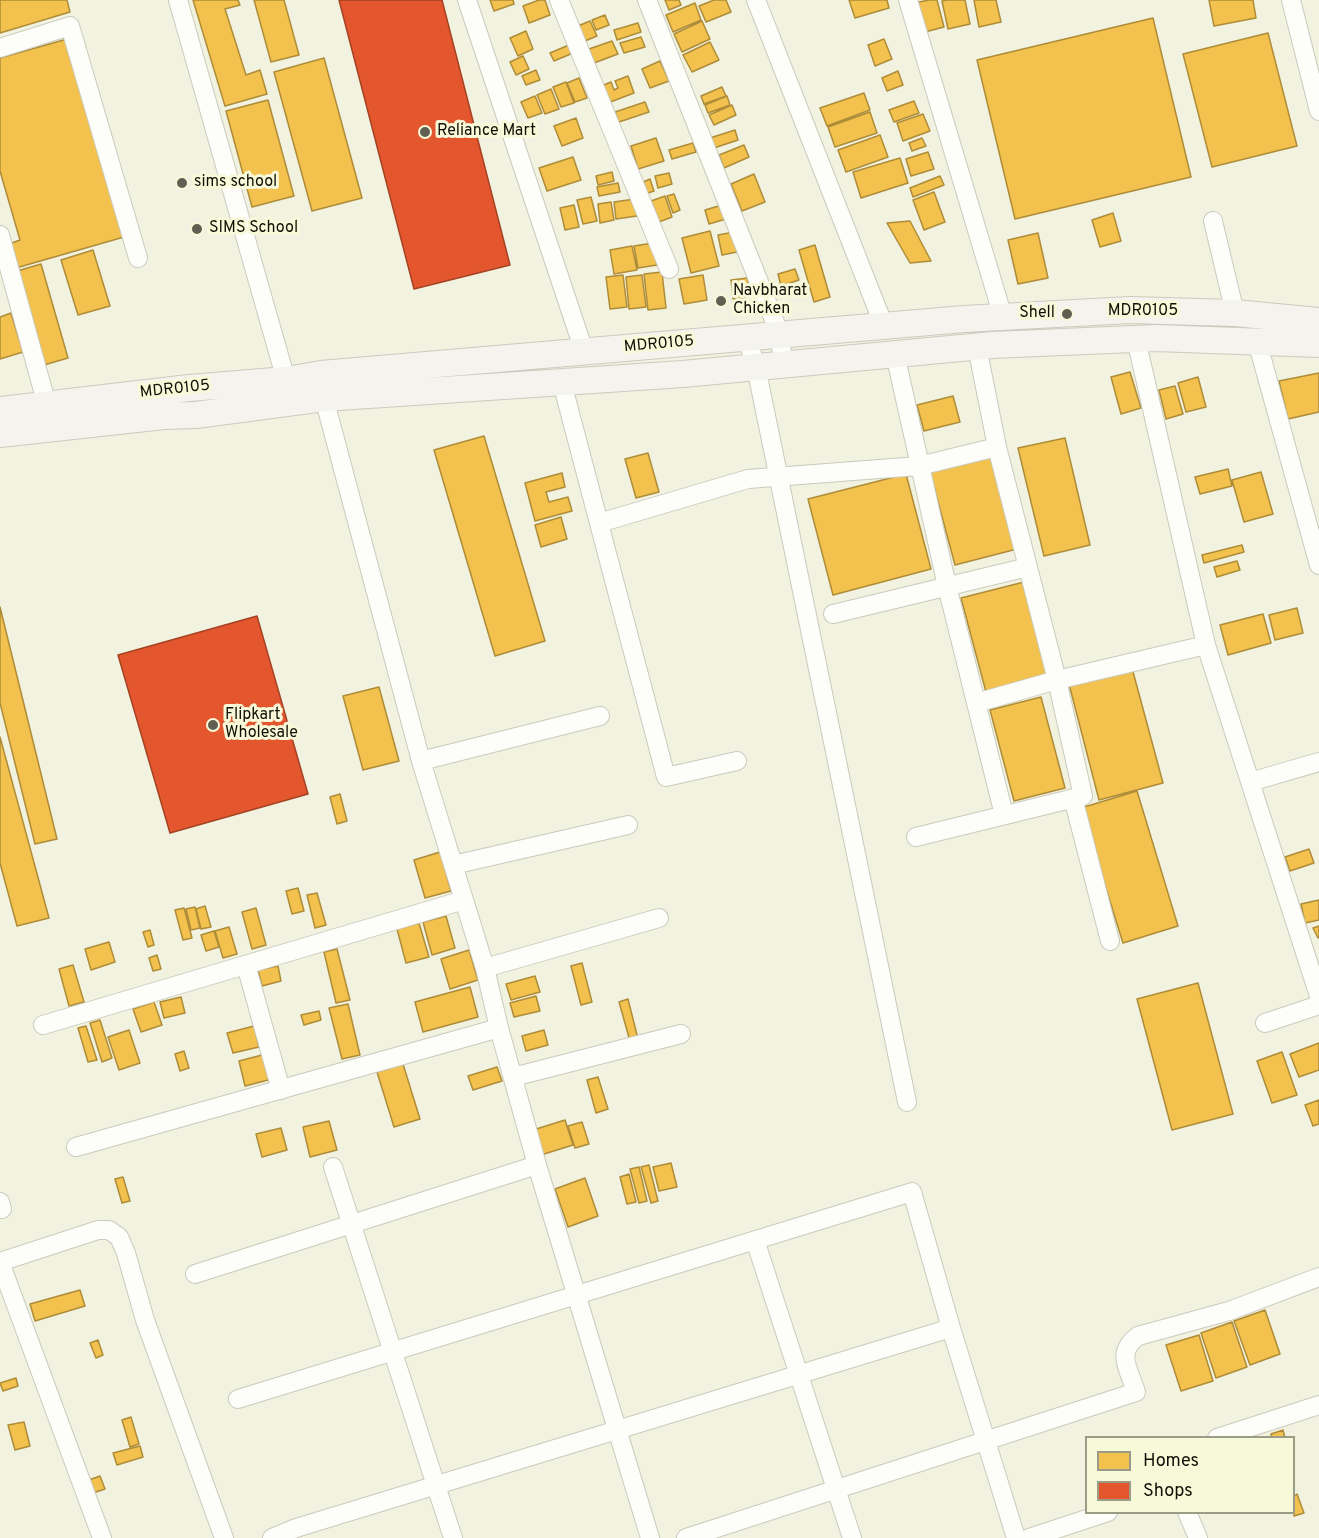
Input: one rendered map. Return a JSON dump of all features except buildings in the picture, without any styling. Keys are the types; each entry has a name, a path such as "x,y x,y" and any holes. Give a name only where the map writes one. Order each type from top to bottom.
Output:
{"main road":[{"name":"MDR0105","path":"0,410 189,388 286,380 321,374 1003,317 1130,310 1235,313 1319,321"},
{"name":"MDR0105","path":"0,434 164,416 196,415 324,398 562,383 976,346 1136,339 1319,344"}],"street":[{"path":"178,0 286,380"},
{"path":"467,0 584,351"},
{"path":"559,0 669,268"},
{"path":"647,0 780,335 783,364"},
{"path":"756,0 884,326"},
{"path":"908,0 1003,317"},
{"path":"1291,0 1319,111"},
{"path":"0,48 70,26 138,258"},
{"path":"1213,221 1235,313"},
{"path":"0,235 47,405"},
{"path":"747,338 756,367 907,1102"},
{"path":"1136,339 1206,645 1319,996"},
{"path":"1257,342 1319,565"},
{"path":"916,837 1083,796 1057,680 998,447 976,346"},
{"path":"895,354 947,586 1004,815"},
{"path":"562,383 666,777 736,761"},
{"path":"324,398 421,761 484,968 537,1165 650,1538"},
{"path":"599,523 748,479 919,466 998,447"},
{"path":"833,614 1028,567"},
{"path":"976,703 1057,680 1206,645"},
{"path":"421,761 600,716"},
{"path":"1250,782 1319,762"},
{"path":"1073,798 1110,941"},
{"path":"453,865 628,825"},
{"path":"43,1025 464,900"},
{"path":"484,968 659,918"},
{"path":"246,965 281,1090"},
{"path":"1265,1023 1319,1005"},
{"path":"76,1147 499,1028"},
{"path":"513,1077 681,1034"},
{"path":"195,1274 537,1165"},
{"path":"333,1167 453,1538"},
{"path":"238,1399 912,1192 1016,1538"},
{"path":"102,1538 0,1262 98,1230 109,1230 119,1237 145,1320 224,1538"},
{"path":"754,1240 852,1538"},
{"path":"686,1538 1136,1392 1124,1356 1128,1343 1138,1336 1229,1311 1319,1277"},
{"path":"272,1538 296,1528 951,1328"},
{"path":"1220,1436 1319,1405"},
{"path":"1029,1538 1102,1514"},
{"path":"1188,1514 1198,1538"}],"place":[{"name":"Reliance Mart","path":"425,132"},
{"name":"sims school","path":"182,183"},
{"name":"SIMS School","path":"197,229"},
{"name":"Navbharat Chicken","path":"721,301"},
{"name":"Shell","path":"1067,314"},
{"name":"Flipkart Wholesale","path":"213,725"}]}
